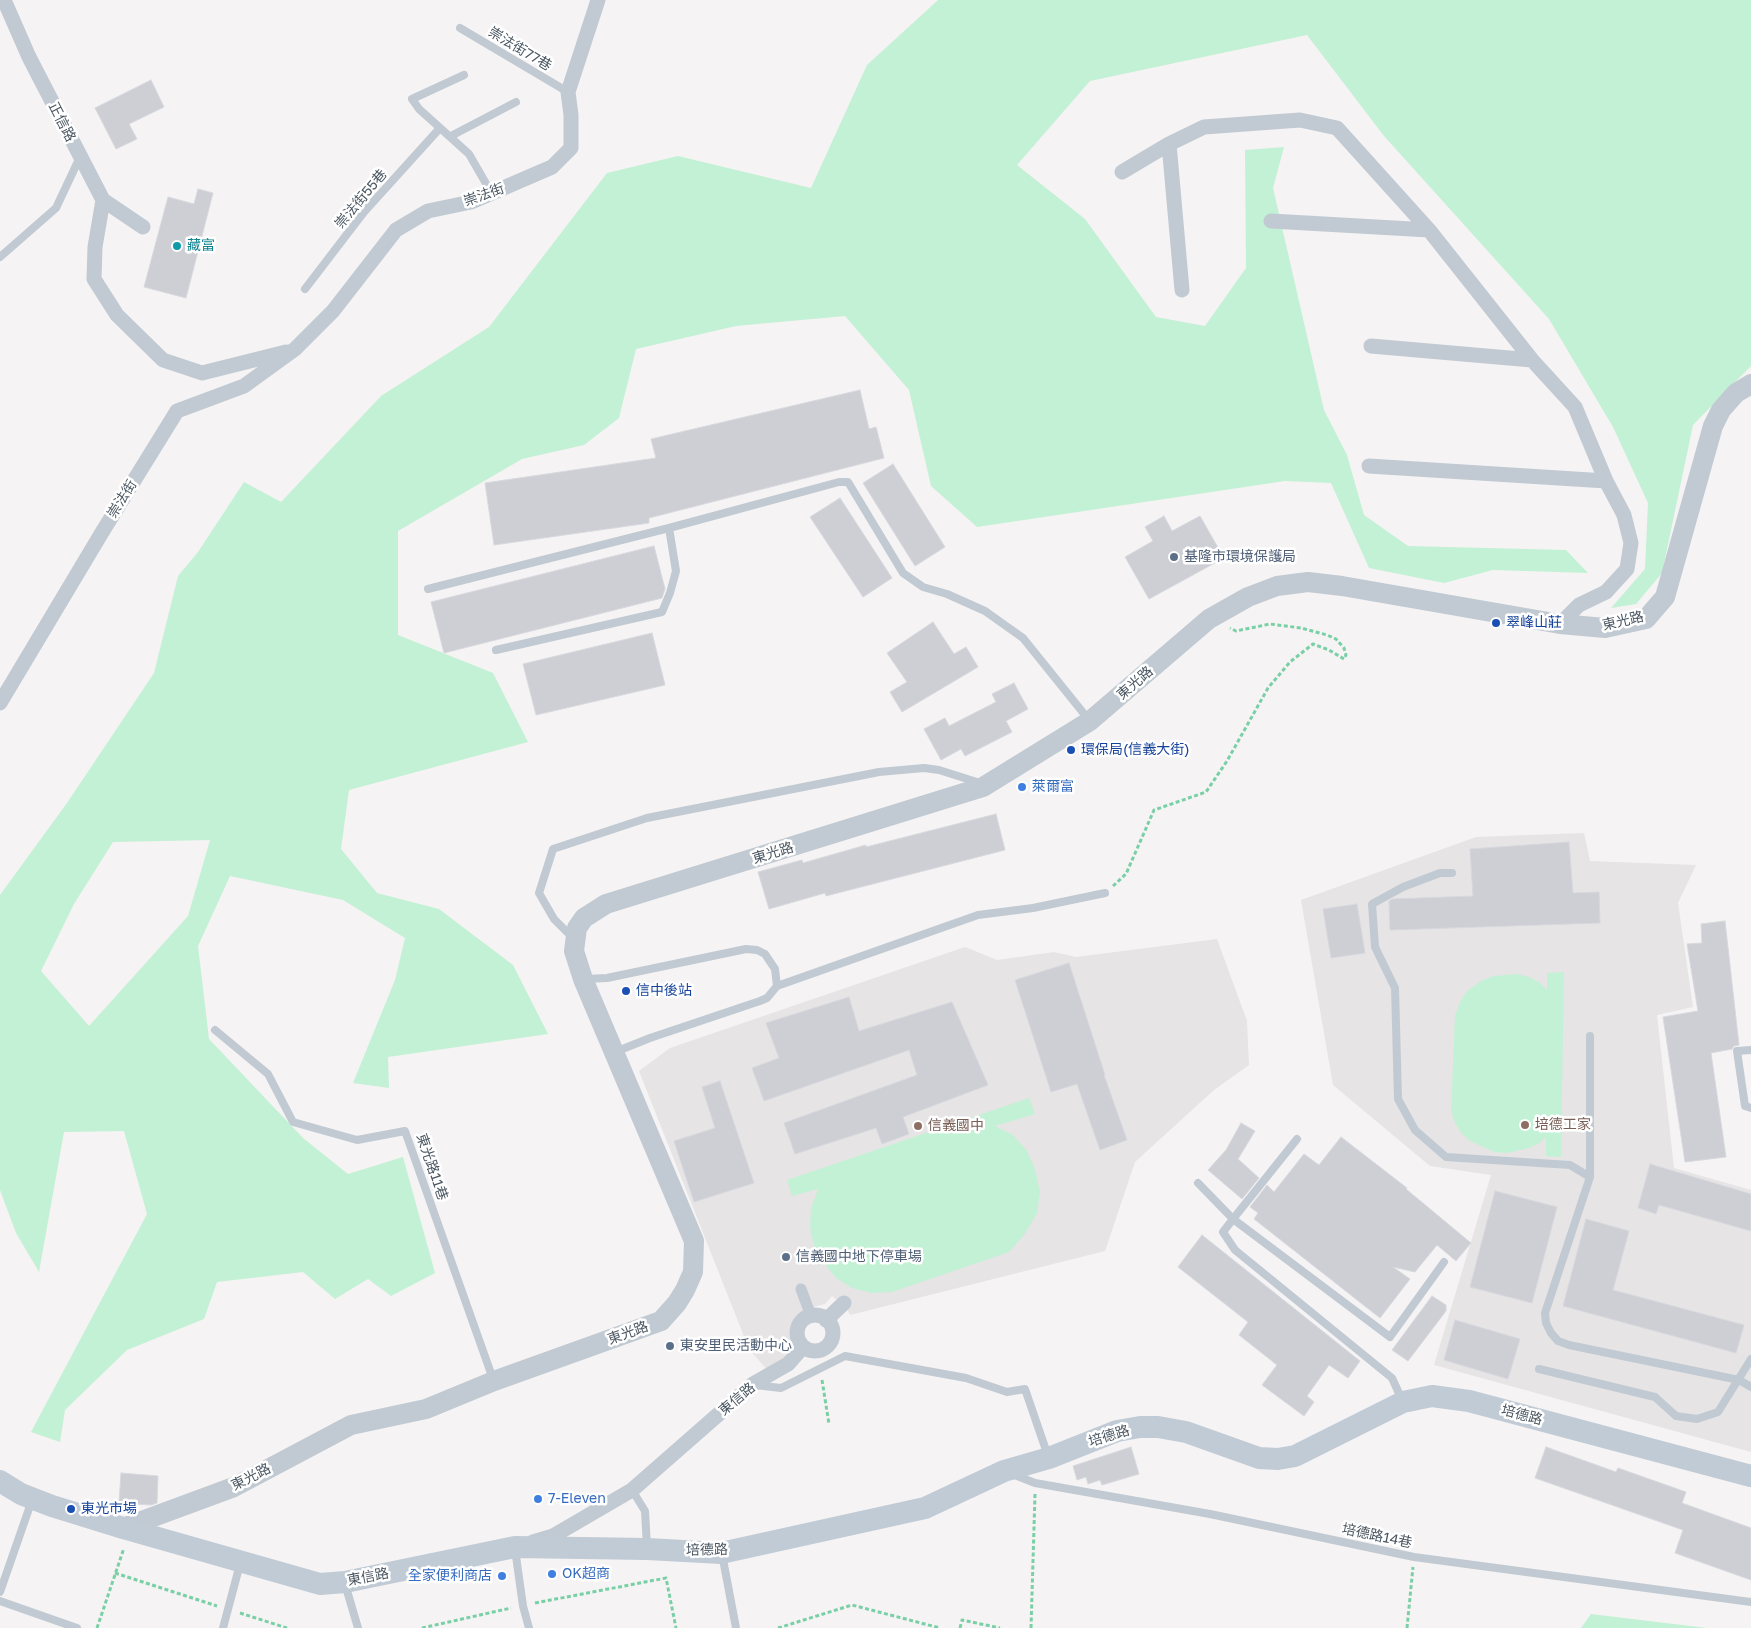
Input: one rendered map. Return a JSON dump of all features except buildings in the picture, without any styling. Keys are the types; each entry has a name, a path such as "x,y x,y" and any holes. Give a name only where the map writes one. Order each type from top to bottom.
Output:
{"main road":[{"name":"培德路","path":"515,1547 647,1548 722,1553 925,1508 1004,1471 1049,1458 1117,1431 1140,1427 1158,1427 1186,1432 1258,1458 1278,1458 1294,1456 1403,1402 1432,1396 1469,1401 1751,1476"},
{"name":"東信路","path":"0,1481 33,1499 123,1528 320,1584 345,1582 515,1547"}],"street":[{"name":"正信路","path":"4,0 29,57 103,200 142,227"},
{"name":"崇法街","path":"0,704 177,410 244,386 295,350 333,311 396,230 428,211 471,202 552,167 571,148 571,115 568,92 598,0"},
{"path":"1122,172 1169,144 1204,127 1300,120 1337,128 1429,230 1532,360 1575,407 1606,480 1624,515 1631,544 1627,568 1606,592 1579,605 1560,624"},
{"path":"1169,144 1182,290"},
{"path":"103,200 95,247 94,279 117,315 163,360 202,373 295,350"},
{"path":"1272,221 1429,230"},
{"path":"1371,346 1532,360"},
{"name":"東光路","path":"123,1528 234,1487 351,1425 426,1409 494,1381 661,1321 677,1303 693,1272 694,1241 583,980 574,952 577,928 584,918 606,904 987,785 1090,721 1209,619 1248,597 1277,586 1308,582 1342,586 1560,624 1605,628 1646,619 1665,597 1713,426 1721,410 1736,393 1751,384"},
{"path":"1369,466 1606,480"},
{"path":"800,1290 811,1316"},
{"path":"826,1320 844,1303"},
{"path":"811,1316 822,1317 826,1320 830,1324 833,1335 828,1345 819,1351 807,1350 797,1337 798,1326 811,1316"},
{"name":"東信路","path":"515,1547 553,1536 632,1490 753,1384 788,1364 803,1347"}],"lane":[{"name":"崇法街77巷","path":"460,28 568,92"},
{"path":"464,75 412,99 419,109 469,154 492,194"},
{"path":"451,136 516,102"},
{"name":"崇法街55巷","path":"305,289 364,212 440,128"},
{"path":"0,257 56,208 80,156"},
{"path":"428,589 669,528 838,482 848,482 903,573 922,587 947,594 985,612 1023,638 1090,721"},
{"path":"496,650 662,612 676,571 669,528"},
{"path":"575,939 554,919 538,893 554,849 647,818 880,772 924,768 938,770 987,785"},
{"path":"1452,873 1440,873 1403,887 1372,904 1375,947 1395,988 1398,1099 1415,1130 1446,1157 1570,1165 1590,1177"},
{"path":"615,1052 650,1038 760,1001 777,986 978,915 1033,908 1105,893"},
{"path":"583,980 608,978 746,949 757,950 765,954 775,969 777,986"},
{"name":"東光路11巷","path":"215,1030 268,1074 293,1122 357,1140 405,1130 494,1381"},
{"path":"1590,1036 1590,1177 1545,1313 1546,1323 1551,1333 1558,1340 1569,1345 1739,1380 1751,1387"},
{"path":"1751,1050 1737,1051 1745,1106 1751,1108"},
{"path":"1297,1139 1224,1232 1236,1250 1392,1378 1403,1402"},
{"path":"1198,1183 1233,1219 1390,1338 1444,1262"},
{"path":"753,1384 781,1388 845,1356 966,1378 1007,1392 1025,1388 1049,1458"},
{"path":"1539,1369 1655,1397 1676,1416 1697,1419 1718,1412 1751,1359"},
{"name":"培德路14巷","path":"1004,1471 1035,1483 1210,1514 1414,1557 1751,1602"},
{"path":"632,1490 645,1511 647,1548"},
{"path":"0,1592 33,1499"},
{"path":"515,1547 523,1606 529,1628"},
{"path":"722,1553 736,1628"},
{"path":"223,1628 240,1562"},
{"path":"345,1582 358,1628"},
{"path":"0,1601 77,1628"}],"path":[{"path":"1105,893 1126,874 1154,810 1206,792 1227,761 1268,688 1290,662 1314,644 1344,659 1346,655 1344,648 1336,639 1301,628 1270,624 1236,631 1209,619"},
{"path":"820,1369 829,1424"},
{"path":"1031,1628 1035,1483"},
{"path":"97,1628 128,1535 123,1528"},
{"path":"1407,1628 1414,1557"},
{"path":"115,1573 287,1628"},
{"path":"422,1628 666,1578 676,1628"},
{"path":"778,1628 852,1605 940,1628"},
{"path":"960,1628 962,1620 1000,1628"}],"shaded area":[{"name":"培德工家","path":"1584,833 1590,861 1696,865 1678,903 1693,1007 1657,1015 1674,1168 1751,1190 1751,1452 1434,1365 1491,1175 1430,1166 1333,1085 1301,900 1476,837"},
{"name":"信義國中","path":"1217,939 1247,1021 1249,1065 1214,1090 1135,1162 1105,1251 850,1315 847,1309 832,1296 825,1304 806,1309 795,1317 783,1360 769,1372 749,1349 639,1071 670,1048 965,947 997,960 1054,952 1076,957"}],"green space":[{"path":"938,0 1751,0 1751,366 1693,425 1662,573 1636,604 1611,608 1645,569 1648,503 1613,427 1549,319 1384,136 1307,35 1090,81 1017,165 1085,219 1156,317 1205,326 1246,268 1245,150 1284,147 1273,188 1324,410 1347,455 1364,515 1408,546 1566,550 1588,573 1493,570 1444,583 1369,568 1331,483 1285,481 977,527 931,486 909,390 845,316 736,326 636,349 619,418 584,445 522,459 398,531 398,635 493,673 528,742 349,790 341,849 377,893 439,909 513,965 548,1034 388,1057 389,1088 353,1083 395,980 405,938 343,900 230,876 198,946 209,1039 303,1138 348,1174 403,1157 435,1273 391,1296 368,1279 335,1299 303,1272 217,1282 204,1319 127,1350 65,1410 60,1442 31,1432 147,1214 124,1131 64,1132 39,1272 16,1233 0,1190 0,895 67,803 154,673 178,576 198,552 244,482 281,502 381,396 489,327 607,173 678,156 811,188 867,65","holes":["210,840 188,916 89,1026 41,971 74,904 113,842"]},
{"path":"1564,972 1561,1157 1546,1156 1546,1136 1541,1142 1529,1148 1507,1153 1494,1152 1470,1141 1461,1133 1455,1123 1451,1110 1455,1016 1460,1002 1467,991 1483,980 1494,976 1517,974 1529,977 1540,983 1547,990 1547,973"},
{"path":"1029,1098 1035,1114 995,1126 1013,1135 1027,1151 1035,1169 1040,1192 1037,1213 1024,1235 1009,1252 892,1292 871,1293 852,1288 836,1278 814,1247 810,1227 811,1209 818,1189 792,1196 787,1180"},
{"path":"1591,1614 1707,1628 1581,1628"}],"place":[{"name":"藏富","path":"177,246"},
{"name":"基隆市環境保護局","path":"1174,557"},
{"name":"翠峰山莊","path":"1496,623"},
{"name":"環保局(信義大街)","path":"1071,750"},
{"name":"萊爾富","path":"1022,787"},
{"name":"信中後站","path":"626,991"},
{"name":"培德工家","path":"1525,1125"},
{"name":"信義國中","path":"918,1126"},
{"name":"信義國中地下停車場","path":"786,1257"},
{"name":"東安里民活動中心","path":"670,1346"},
{"name":"7-Eleven","path":"538,1499"},
{"name":"東光市場","path":"71,1509"},
{"name":"OK超商","path":"552,1574"},
{"name":"全家便利商店","path":"502,1576"}]}
